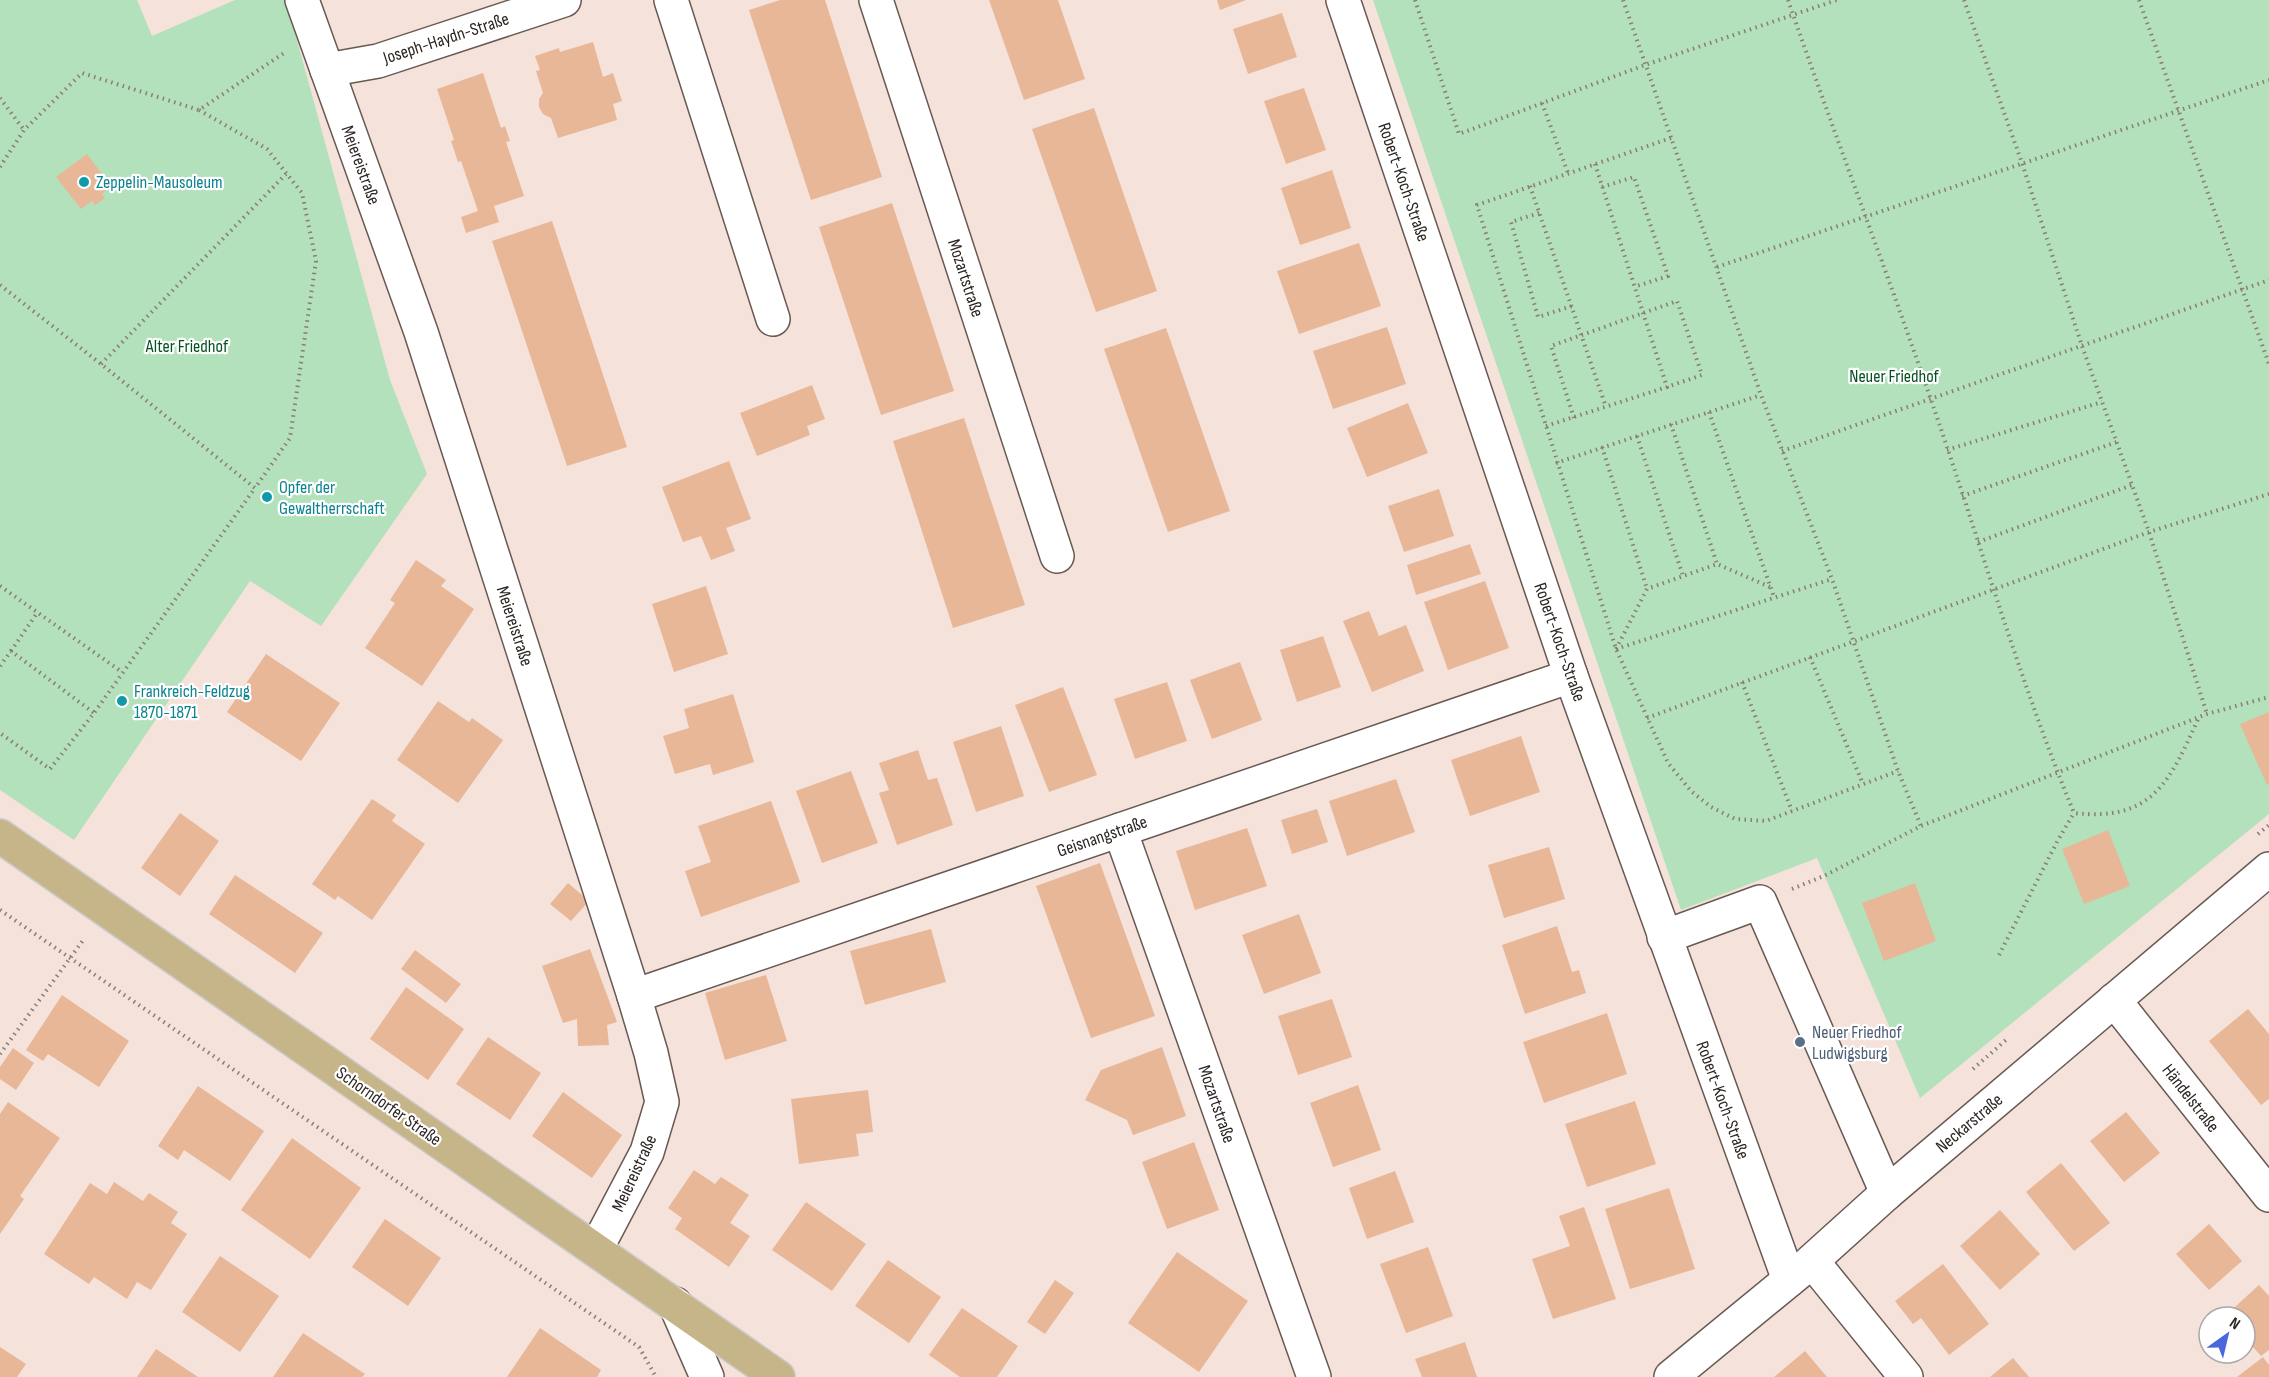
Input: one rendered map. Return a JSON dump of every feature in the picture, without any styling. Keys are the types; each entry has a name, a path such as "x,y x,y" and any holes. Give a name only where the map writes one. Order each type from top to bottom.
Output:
{"main road":[{"name":"Schorndorfer Straße","path":"0,836 778,1377"}],"street":[{"name":"Meiereistraße","path":"302,0 421,332 651,1053 662,1102 647,1152 596,1250"},
{"name":"Joseph-Haydn-Straße","path":"327,69 378,61 564,0"},
{"path":"671,0 773,319"},
{"name":"Mozartstraße","path":"876,0 1057,556"},
{"name":"Robert-Koch-Straße","path":"1342,0 1571,676 1664,937 1800,1271 1906,1377"},
{"name":"Geisnangstraße","path":"634,996 1571,676"},
{"name":"Mozartstraße","path":"1120,830 1314,1377"},
{"name":"Neckarstraße","path":"1671,1377 1800,1271 1887,1193 2269,869"},
{"path":"1664,937 1760,902 1887,1193"},
{"name":"Händelstraße","path":"2114,1000 2269,1195"},
{"path":"675,1304 707,1377"}],"path":[{"path":"1415,0 1459,134 1645,65 1837,0"},
{"path":"1623,0 1761,395 1832,579 1898,771 1921,826"},
{"path":"1788,0 1931,399 1977,542 2074,813"},
{"path":"1964,0 2022,163 2082,346 2149,532 2207,714"},
{"path":"2139,0 2269,364"},
{"path":"199,110 291,49 316,38"},
{"path":"0,167 24,130 82,73 199,110 267,149 302,193 316,261 290,438 94,713 50,769 0,732"},
{"path":"1717,267 2269,80"},
{"path":"0,98 24,130"},
{"path":"1542,103 1568,173"},
{"path":"1671,138 1477,205 1616,649 1668,763 1691,791 1711,807 1735,819 1766,821 1898,771"},
{"path":"1595,164 1667,387"},
{"path":"101,364 286,174"},
{"path":"1602,187 1634,177 1668,276 1634,287"},
{"path":"1530,186 1606,407"},
{"path":"1539,213 1511,222 1538,316 1572,306"},
{"path":"1782,451 2269,280"},
{"path":"0,285 255,488"},
{"path":"1546,426 1574,418 1702,375 1677,301 1551,346 1574,418"},
{"path":"1556,463 1761,395"},
{"path":"1947,450 2102,402"},
{"path":"1709,412 1774,597"},
{"path":"1671,424 1717,564"},
{"path":"1637,436 1683,576"},
{"path":"1962,496 2117,442"},
{"path":"1602,447 1647,589"},
{"path":"1977,542 2132,485"},
{"path":"1647,718 2149,532 2269,494"},
{"path":"1616,649 1647,589 1717,564 1770,587"},
{"path":"1616,649 1832,579"},
{"path":"0,586 122,672"},
{"path":"0,666 37,613"},
{"path":"11,651 94,713"},
{"path":"1810,657 1863,784"},
{"path":"1742,682 1792,811"},
{"path":"1760,902 1824,876 1921,826 2207,714 2269,697"},
{"path":"2074,813 2114,814 2138,806 2154,795 2182,755 2199,717"},
{"path":"1999,955 2074,813"},
{"path":"0,1054 106,909"},
{"path":"0,910 639,1347 656,1377"}],"green space":[{"name":"Alter Friedhof","path":"0,0 137,0 152,36 235,0 286,0 390,380 427,474 321,626 250,581 74,840 0,790"},
{"name":"Neuer Friedhof","path":"1373,0 2269,0 2269,814 1920,1098 1817,858 1681,910"}],"building":[{"path":"780,0 825,0 882,177 811,200 749,10"},
{"path":"989,0 1058,0 1085,79 1024,100"},
{"path":"1217,0 1246,0 1220,10"},
{"path":"1282,13 1297,57 1248,74 1233,29"},
{"path":"593,42 603,77 613,73 622,101 613,104 617,120 558,138 551,118 543,114 539,107 539,99 543,93 536,71 540,70 535,56 559,48 560,52"},
{"path":"483,73 501,128 505,126 510,141 506,142 524,196 494,206 499,222 466,233 461,217 478,211 461,161 458,162 451,141 454,140 437,89"},
{"path":"1304,88 1326,150 1286,164 1264,101"},
{"path":"1094,108 1157,291 1096,312 1032,129"},
{"name":"Zeppelin-Mausoleum","path":"87,154 111,186 102,194 105,198 95,205 92,201 81,209 56,177"},
{"path":"1332,170 1351,228 1300,245 1281,188"},
{"path":"892,203 954,391 881,415 819,227"},
{"path":"552,221 627,447 567,466 492,241"},
{"path":"1359,243 1381,306 1299,334 1277,271"},
{"path":"1387,327 1406,384 1333,409 1313,351"},
{"path":"1166,328 1230,511 1168,532 1104,349"},
{"path":"812,385 825,419 807,426 810,435 757,456 740,413"},
{"path":"1408,403 1428,453 1367,477 1347,428"},
{"path":"964,418 1025,605 953,628 893,441"},
{"path":"729,461 751,519 726,528 735,551 711,560 701,536 683,542 662,487"},
{"path":"1439,489 1454,536 1404,552 1388,506"},
{"path":"1470,544 1481,574 1416,595 1407,565"},
{"path":"416,560 446,580 441,586 474,609 422,686 365,648 395,603 390,600"},
{"path":"1485,581 1509,648 1448,670 1424,602"},
{"path":"706,586 728,654 674,672 652,604"},
{"path":"1369,611 1379,636 1406,625 1424,671 1372,692 1343,621"},
{"path":"1323,636 1341,687 1297,702 1280,650"},
{"path":"266,654 340,703 301,761 227,712"},
{"path":"1240,662 1262,720 1212,739 1190,680"},
{"path":"1167,682 1187,741 1135,759 1114,699"},
{"path":"1063,687 1097,775 1049,792 1015,705"},
{"path":"733,694 754,762 713,775 710,764 675,774 663,736 689,728 684,709"},
{"path":"438,701 469,722 472,718 503,740 458,803 397,760"},
{"path":"2269,712 2269,784 2267,785 2240,724"},
{"path":"1001,726 1024,796 976,812 953,742"},
{"path":"1521,736 1540,792 1470,816 1451,760"},
{"path":"918,750 928,780 937,778 953,825 897,845 879,793 889,790 879,763"},
{"path":"851,771 878,843 822,863 796,791"},
{"path":"1396,779 1415,832 1347,856 1329,801"},
{"path":"372,799 396,815 392,821 425,844 372,920 338,896 335,900 312,884"},
{"path":"771,801 800,882 701,917 685,871 711,862 698,826"},
{"path":"1317,809 1328,842 1292,854 1281,820"},
{"path":"180,813 219,841 180,896 141,868"},
{"path":"1247,828 1267,886 1195,910 1176,851"},
{"path":"2108,830 2130,886 2084,904 2062,849"},
{"path":"1549,847 1565,899 1504,918 1488,865"},
{"path":"1100,863 1155,1016 1091,1038 1036,886"},
{"path":"235,875 323,933 295,973 209,914"},
{"path":"568,883 589,901 571,921 550,904"},
{"path":"1915,883 1936,941 1884,961 1862,903"},
{"path":"1299,914 1321,973 1264,994 1242,935"},
{"path":"1557,926 1572,972 1579,970 1586,993 1525,1014 1502,945"},
{"path":"931,929 946,982 865,1005 850,951"},
{"path":"590,949 617,1022 607,1025 609,1045 578,1046 577,1019 563,1023 542,966"},
{"path":"415,950 461,984 446,1003 401,969"},
{"path":"766,975 787,1041 725,1060 705,993"},
{"path":"406,987 464,1029 428,1080 370,1039"},
{"path":"62,995 129,1041 99,1087 48,1054 43,1061 26,1050"},
{"path":"1332,999 1352,1057 1298,1075 1278,1016"},
{"path":"2248,1009 2269,1034 2269,1099 2261,1105 2209,1041"},
{"path":"1607,1013 1627,1074 1544,1103 1523,1042"},
{"path":"488,1037 541,1073 510,1120 456,1084"},
{"path":"1162,1047 1186,1116 1133,1135 1127,1120 1085,1100 1101,1070"},
{"path":"13,1048 34,1063 16,1090 0,1079 0,1067"},
{"path":"1358,1085 1381,1150 1333,1167 1310,1103"},
{"path":"198,1086 264,1131 230,1181 184,1150 178,1160 158,1146"},
{"path":"868,1090 873,1132 856,1134 859,1156 799,1164 791,1099"},
{"path":"563,1092 622,1135 592,1178 532,1136"},
{"path":"1635,1101 1656,1164 1587,1187 1565,1124"},
{"path":"8,1102 60,1138 20,1196 24,1199 0,1234 0,1114"},
{"path":"2126,1112 2160,1153 2124,1182 2090,1141"},
{"path":"292,1138 361,1188 310,1259 241,1210"},
{"path":"1194,1142 1219,1210 1167,1229 1142,1162"},
{"path":"2061,1163 2110,1223 2074,1251 2026,1192"},
{"path":"694,1170 715,1184 721,1177 749,1195 730,1223 750,1236 729,1267 675,1229 682,1218 668,1208"},
{"path":"1395,1171 1414,1222 1367,1239 1349,1188"},
{"path":"114,1182 143,1201 149,1193 178,1212 171,1223 187,1234 151,1290 137,1282 127,1299 94,1277 89,1284 44,1254 90,1183 107,1194"},
{"path":"1669,1188 1695,1269 1630,1289 1605,1209"},
{"path":"806,1202 866,1244 832,1291 772,1250"},
{"path":"1584,1207 1616,1299 1553,1319 1532,1259 1570,1246 1559,1216"},
{"path":"2000,1210 2040,1254 2000,1290 1960,1246"},
{"path":"385,1219 441,1258 408,1306 352,1267"},
{"path":"2209,1224 2242,1261 2209,1290 2176,1254"},
{"path":"1428,1247 1453,1316 1406,1333 1380,1264"},
{"path":"1177,1252 1248,1301 1199,1372 1128,1323"},
{"path":"220,1256 279,1296 240,1352 182,1312"},
{"path":"888,1260 941,1297 909,1343 855,1306"},
{"path":"1943,1264 1989,1324 1949,1355 1921,1318 1913,1324 1895,1301"},
{"path":"1055,1280 1074,1293 1045,1334 1027,1322"},
{"path":"2259,1285 2269,1296 2269,1350 2261,1356 2257,1352 2257,1305 2237,1305"},
{"path":"962,1308 1018,1346 997,1377 960,1377 929,1355"},
{"path":"540,1328 601,1370 597,1377 507,1377"},
{"path":"303,1333 365,1374 362,1377 273,1377"},
{"path":"1465,1342 1477,1377 1422,1377 1415,1359"},
{"path":"0,1347 26,1364 17,1377 0,1377"},
{"path":"156,1349 198,1377 137,1377"},
{"path":"1805,1351 1827,1377 1774,1377"},
{"path":"2263,1357 2269,1365 2269,1377 2237,1377 2253,1365 2257,1365 2257,1362"},
{"path":"2013,1358 2029,1377 1990,1377"}],"place":[{"name":"Zeppelin-Mausoleum","path":"84,182"},
{"name":"Opfer der Gewaltherrschaft","path":"267,497"},
{"name":"Frankreich-Feldzug 1870-1871","path":"122,701"},
{"name":"Neuer Friedhof Ludwigsburg","path":"1800,1042"}]}
